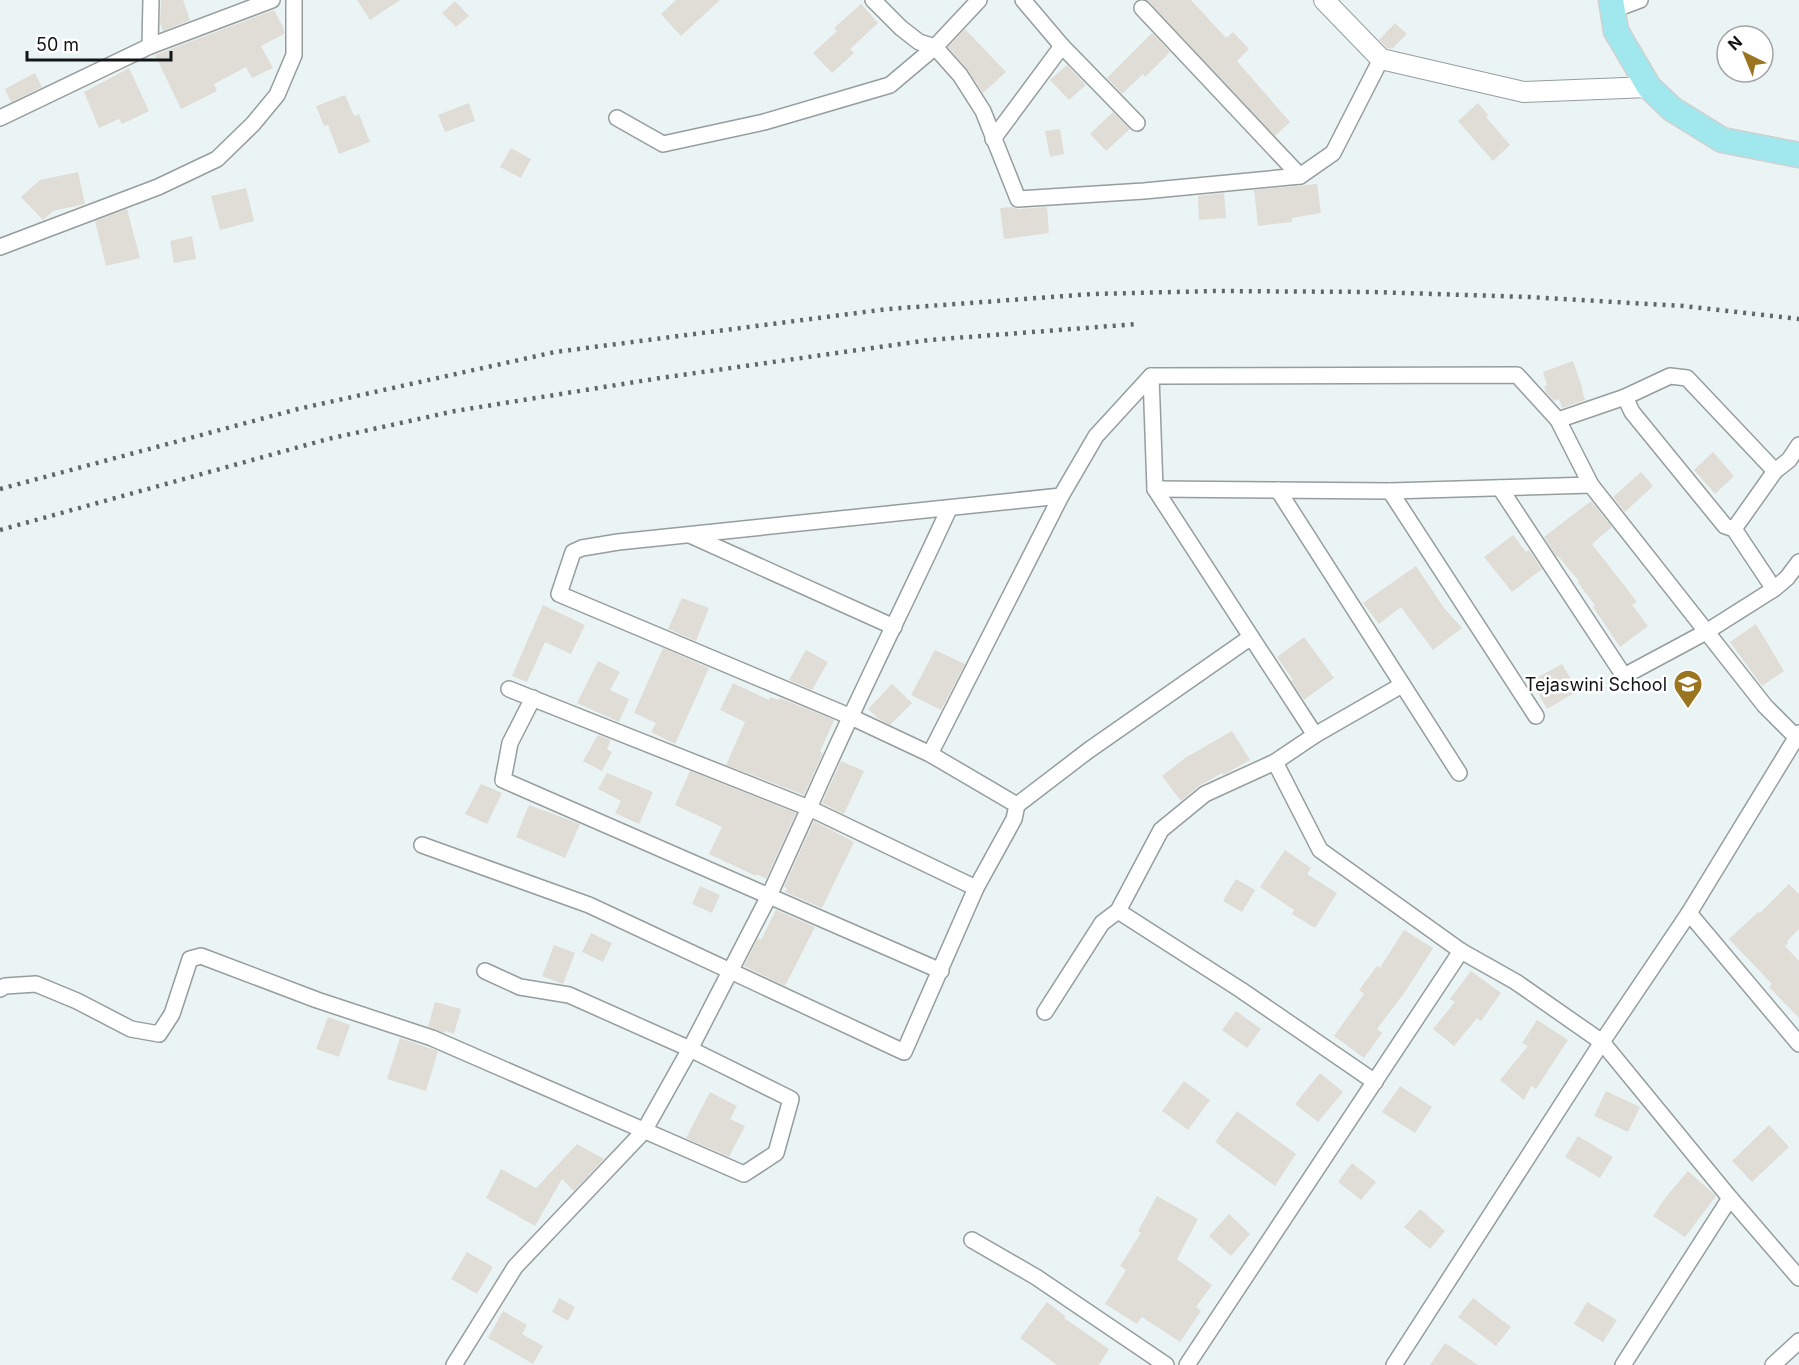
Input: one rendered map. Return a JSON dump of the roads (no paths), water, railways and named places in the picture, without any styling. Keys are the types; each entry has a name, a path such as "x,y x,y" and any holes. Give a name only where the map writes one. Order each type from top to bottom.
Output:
{"main road":[{"path":"1612,5 1616,30 1649,87 1672,109 1722,140 1799,155"}],"street":[{"path":"150,46 151,0"},
{"path":"0,118 150,46 272,0"},
{"path":"0,247 158,187 217,159 253,124 277,95 294,55 294,0"},
{"path":"873,0 919,42 935,47 960,75 983,111 1018,199 1144,191 1300,176 1332,153 1381,59"},
{"path":"617,118 663,144 764,122 890,85 935,47 980,0"},
{"path":"1023,0 1062,46 1137,123"},
{"path":"1324,0 1381,59 1524,92 1649,87"},
{"path":"1612,5 1640,0"},
{"path":"1142,8 1300,176"},
{"path":"993,139 1062,46"},
{"path":"930,754 1061,496 1096,436 1151,376 1517,375 1558,420 1590,485 1765,706 1798,736 1689,913 1602,1042 1394,1365"},
{"path":"1151,376 1155,489 1315,735"},
{"path":"1558,420 1625,397 1670,376 1687,378 1775,471"},
{"path":"1625,397 1632,412 1725,526 1734,529 1774,589"},
{"path":"1734,529 1775,471 1790,460 1799,445"},
{"path":"1155,489 1390,491 1590,485"},
{"path":"1500,488 1624,676 1706,632 1774,589 1787,579 1799,562"},
{"path":"1278,490 1459,773"},
{"path":"1390,491 1536,716"},
{"path":"1017,806 930,754 849,716 559,594 573,552 582,549 618,542 1061,496"},
{"path":"454,1365 515,1267 644,1131 690,1049 769,896 849,716 894,627 949,509"},
{"path":"689,535 894,627"},
{"path":"422,845 589,905 904,1052 976,888 1014,819 1017,806 1089,750 1251,637"},
{"path":"1045,1012 1102,924 1118,911 1161,830 1205,794 1275,762 1315,735 1402,685"},
{"path":"509,689 809,808 976,888"},
{"path":"533,698 510,743 503,780 940,971"},
{"path":"1275,762 1320,850 1461,951 1516,982 1602,1042 1799,1278"},
{"path":"1118,911 1241,990 1375,1082"},
{"path":"1689,913 1799,1044"},
{"path":"1187,1365 1461,951"},
{"path":"0,989 5,986 36,984 77,1001 131,1029 159,1034 172,1014 190,959 201,956 317,1000 432,1038 744,1174 777,1153 792,1099 690,1049 569,995 520,987 485,972"},
{"path":"1623,1365 1730,1198"},
{"path":"972,1240 1036,1277 1166,1365"},
{"path":"1773,1365 1799,1341"}],"railway":[{"path":"0,489 298,409 555,352 888,309 1092,294 1215,291 1373,292 1529,297 1683,306 1799,319"},
{"path":"0,530 328,439 455,411 660,378 929,340 1137,324"}],"place":[{"name":"Tejaswini School","path":"1688,710"}]}
